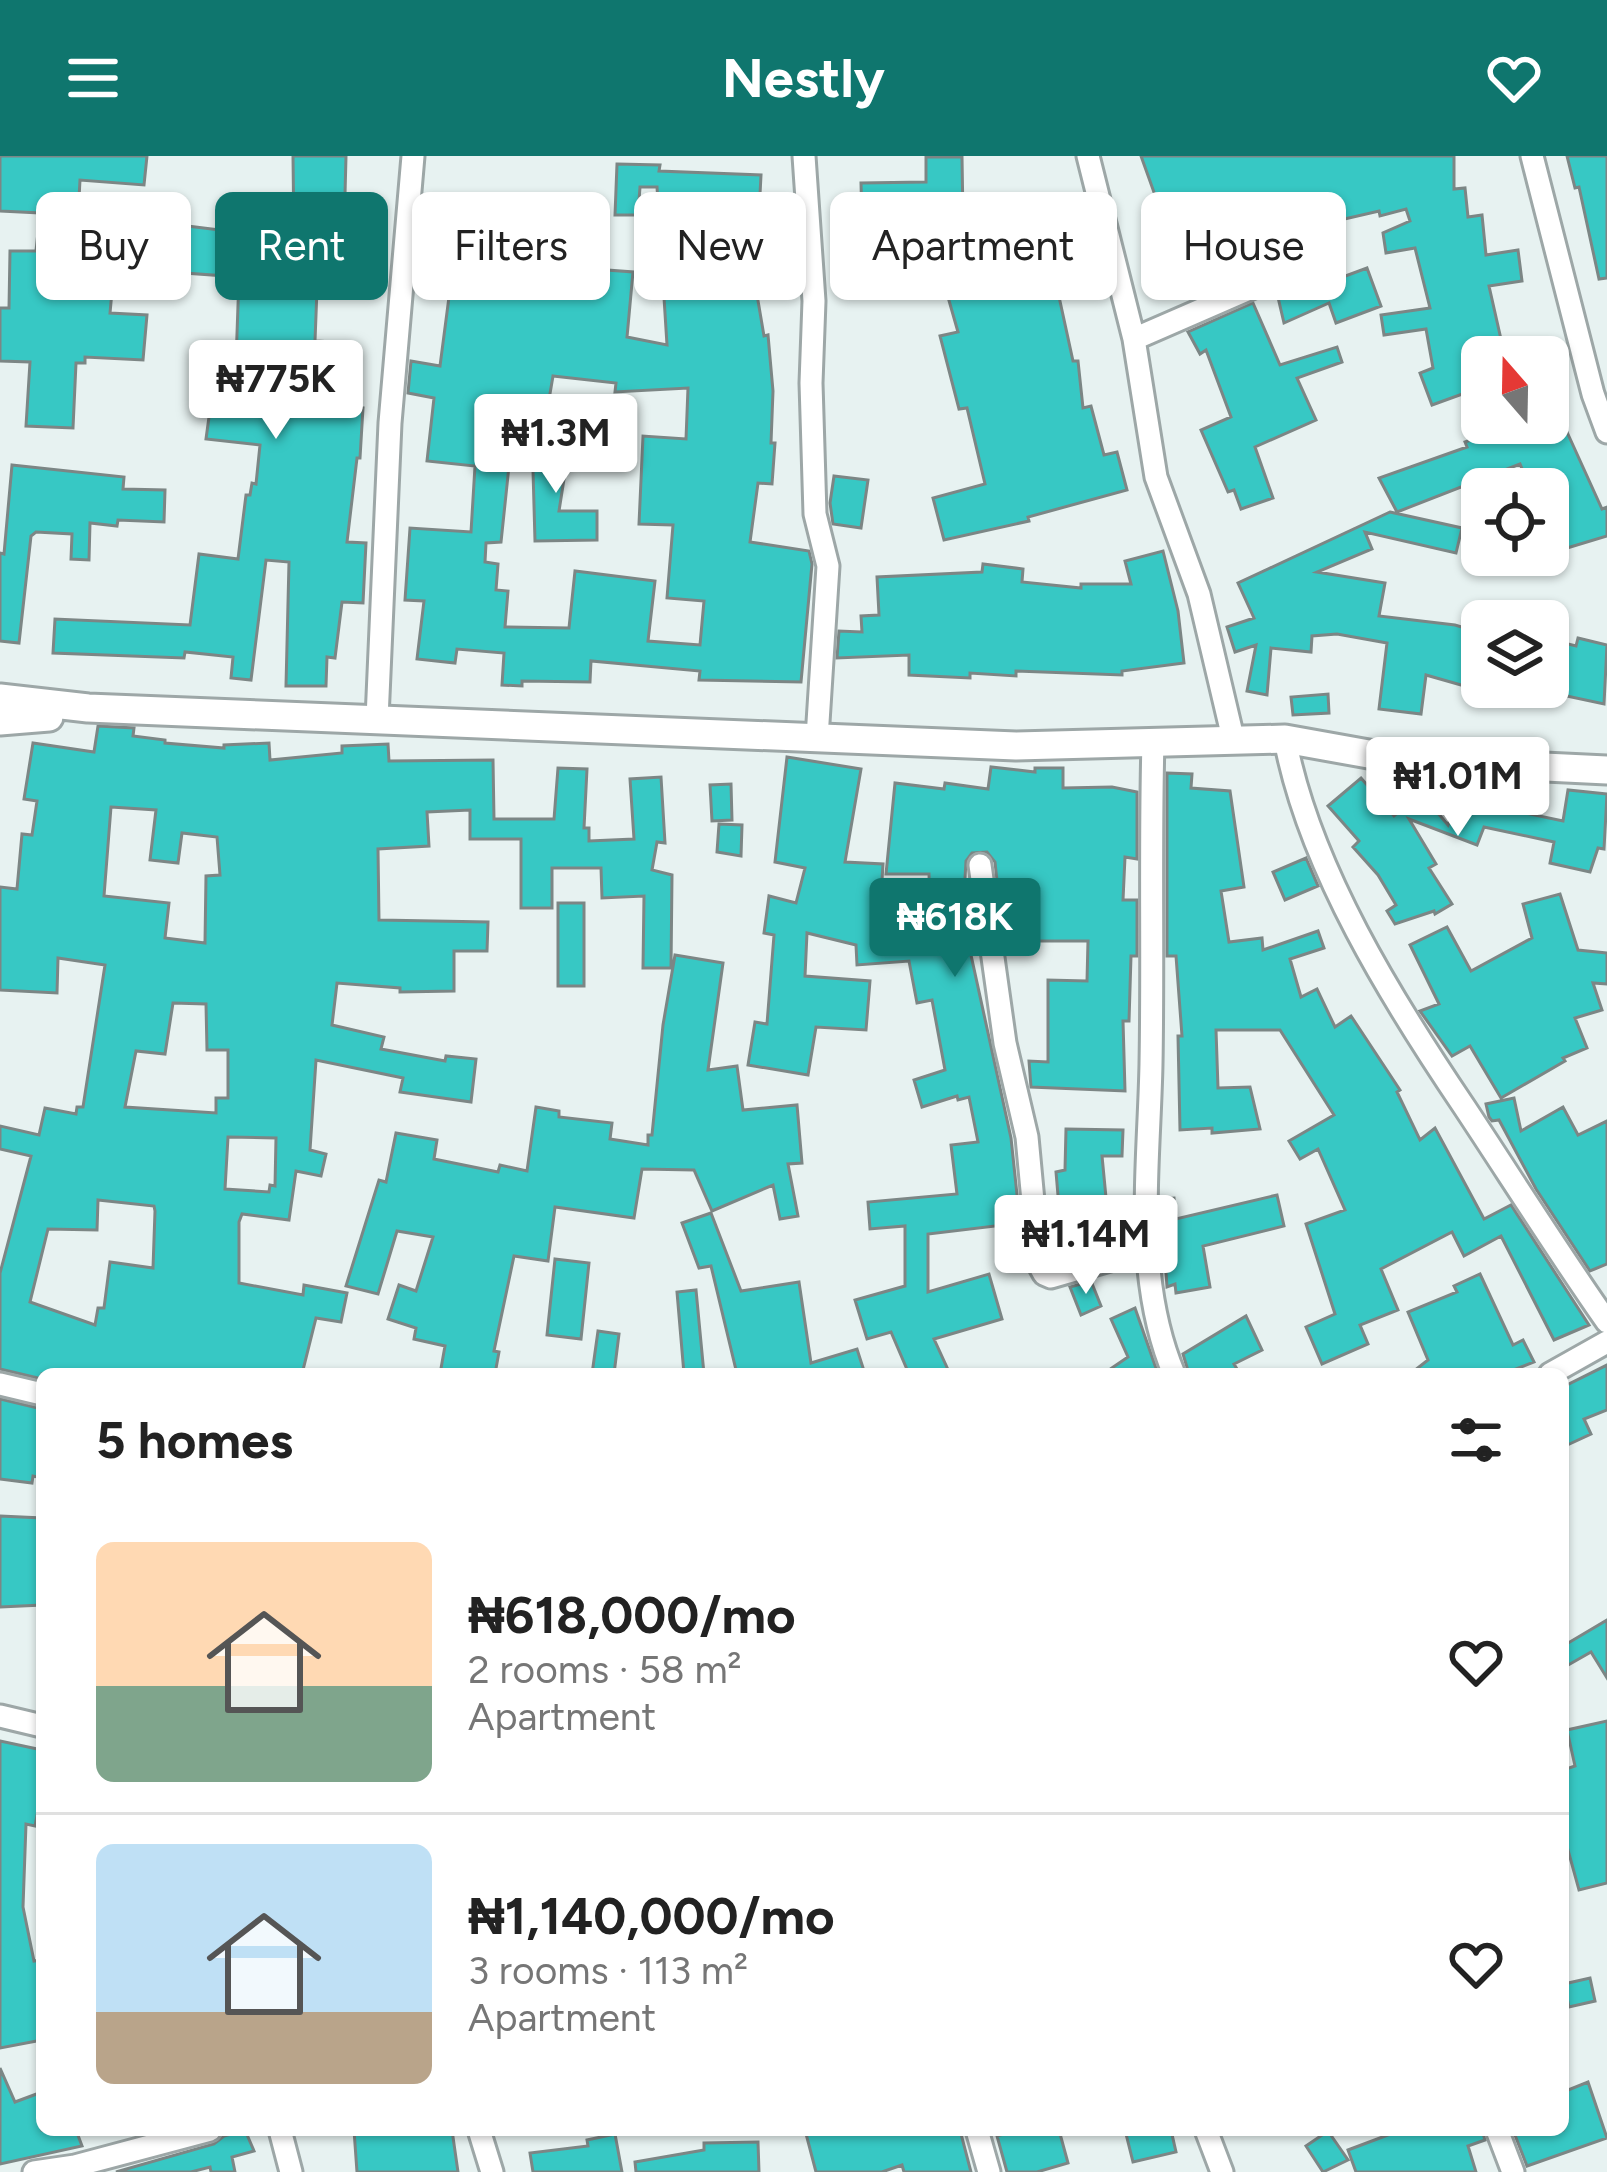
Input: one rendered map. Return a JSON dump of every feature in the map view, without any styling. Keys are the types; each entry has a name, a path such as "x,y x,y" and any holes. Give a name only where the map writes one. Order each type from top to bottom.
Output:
{"street":[{"path":"377,719 390,423 412,156"},
{"path":"804,156 814,301 815,514 828,566 818,737"},
{"path":"1088,156 1134,339 1156,477 1199,594 1233,738"},
{"path":"1532,156 1607,432"},
{"path":"1134,339 1224,300"},
{"path":"0,698 88,708 1016,746 1285,739 1402,760 1607,770"},
{"path":"0,721 88,708"},
{"path":"1285,739 1294,793 1366,951 1414,1035 1607,1322"},
{"path":"1153,741 1151,1062 1145,1197 1163,1348 1171,1368"},
{"path":"980,866 1005,1043 1027,1137 1039,1265 1044,1274 1052,1276 1148,1249"},
{"path":"1561,1368 1607,1342"},
{"path":"0,1384 36,1393"},
{"path":"0,1716 36,1725"},
{"path":"34,2172 76,2169 189,2136"},
{"path":"282,2136 291,2172"},
{"path":"481,2136 492,2172"},
{"path":"979,2136 989,2172"},
{"path":"1208,2136 1222,2172"},
{"path":"1499,2136 1513,2172"}],"building":[{"path":"0,156 147,156 144,185 80,180 79,192 36,192 36,213 0,211"},
{"path":"293,156 346,156 345,192 293,192"},
{"path":"1141,156 1454,156 1454,189 1465,188 1468,217 1482,215 1486,255 1518,250 1522,281 1489,286 1500,336 1461,336 1461,395 1432,405 1420,373 1433,368 1426,329 1384,335 1381,315 1430,308 1415,248 1386,253 1383,233 1410,221 1406,209 1346,219 1346,192 1154,192"},
{"path":"1567,156 1607,156 1607,278 1599,279 1579,187 1575,188"},
{"path":"926,157 962,157 963,192 861,192 861,183 926,182"},
{"path":"617,164 660,165 659,171 761,175 760,192 657,192 657,187 640,187 640,192 634,192 634,215 615,215"},
{"path":"191,226 215,229 215,275 191,273"},
{"path":"10,251 36,251 36,300 111,300 110,313 147,315 143,360 85,357 85,363 76,363 73,428 26,426 30,362 0,361 0,308 9,308"},
{"path":"1367,268 1381,306 1336,323 1329,303 1284,323 1279,300 1346,300 1346,276"},
{"path":"610,270 633,272 627,337 667,345 664,300 758,300 764,336 768,335 771,443 775,443 772,484 758,483 750,542 809,551 812,564 801,682 699,680 700,671 591,661 590,682 502,685 504,653 457,649 455,663 417,659 424,601 405,600 410,528 471,532 475,466 427,461 434,398 408,393 411,361 440,366 449,300 610,300","holes":["553,376 616,383 615,392 688,388 686,439 643,436 639,524 673,525 667,598 704,601 700,645 648,641 655,581 575,571 569,628 505,627 508,591 496,590 498,564 485,562 486,543 501,542 513,428 544,429"]},
{"path":"238,300 317,300 315,341 352,343 348,407 363,408 347,542 366,543 363,603 342,602 335,658 327,657 326,686 286,686 289,562 266,560 251,680 231,678 233,657 185,652 184,658 53,653 55,619 190,625 199,554 238,559 246,495 252,483 256,484 260,445 206,439 212,395 219,396 225,360 236,362"},
{"path":"949,300 1060,300 1073,361 1078,361 1083,408 1091,406 1104,455 1117,452 1127,490 1028,517 1029,521 944,540 933,498 985,484 967,408 959,409 940,336 958,332"},
{"path":"1253,303 1280,365 1337,347 1342,362 1297,378 1316,420 1255,447 1273,498 1241,509 1234,490 1228,492 1201,430 1231,417 1206,350 1200,354 1188,332"},
{"path":"532,435 570,441 559,511 597,511 597,540 535,541"},
{"path":"1569,436 1602,509 1607,507 1607,536 1569,547 1569,468 1522,468 1520,464 1461,468 1461,487 1397,512 1379,478 1467,447 1569,444"},
{"path":"12,465 124,477 123,489 165,490 164,522 90,523 89,560 71,559 72,534 36,532 31,536 19,643 0,641 0,553 4,554"},
{"path":"834,476 868,480 861,528 833,524"},
{"path":"1390,512 1461,528 1456,553 1365,532 1372,549 1317,572 1385,583 1379,616 1461,627 1461,685 1426,675 1421,714 1379,709 1387,643 1337,634 1312,636 1311,652 1271,648 1267,695 1247,691 1256,645 1235,652 1227,627 1254,618 1238,583"},
{"path":"1163,551 1178,611 1184,663 1122,671 1122,675 1016,671 1016,676 970,673 970,678 909,675 909,655 837,658 839,631 862,632 861,616 879,615 877,577 982,572 983,564 1023,569 1022,582 1081,588 1081,584 1131,584 1125,561"},
{"path":"1578,638 1607,645 1604,704 1569,696 1569,644 1576,646"},
{"path":"1328,694 1329,713 1293,715 1291,697"},
{"path":"98,726 134,728 133,736 165,743 224,748 269,743 270,760 342,753 342,746 388,744 389,761 493,760 494,819 554,819 558,768 587,769 584,828 589,828 589,841 634,839 630,779 661,777 665,843 657,842 652,870 672,875 671,968 643,968 644,896 602,898 601,868 552,868 552,908 521,908 521,839 470,839 470,810 427,812 429,846 378,849 379,920 488,922 487,951 454,951 454,991 400,992 400,988 337,983 332,1025 384,1037 381,1049 445,1061 446,1056 476,1059 471,1102 400,1092 403,1078 316,1060 310,1150 326,1154 321,1176 296,1171 289,1220 242,1214 239,1222 239,1283 303,1295 304,1285 347,1293 341,1322 316,1318 304,1368 36,1368 36,1378 0,1369 0,1273 31,1156 0,1149 0,1126 39,1135 45,1108 76,1114 77,1107 83,1107 105,965 58,958 57,993 0,990 0,887 17,889 22,834 32,835 37,801 24,799 33,743 94,752","holes":["111,807 156,810 150,860 178,863 182,833 217,837 220,875 206,876 205,943 165,938 169,903 104,896","173,1003 206,1004 207,1050 228,1050 228,1098 216,1098 216,1113 125,1107 136,1051 165,1054","228,1137 276,1138 275,1186 270,1185 269,1192 225,1189","98,1200 154,1206 155,1211 153,1268 110,1262 104,1308 98,1308 95,1325 30,1302 48,1229 97,1230"]},
{"path":"787,757 861,769 845,862 883,864 880,914 930,907 929,874 886,874 895,783 988,789 991,767 1035,772 1035,768 1063,768 1063,788 1112,787 1137,792 1137,859 1125,857 1123,900 1137,900 1137,956 1131,956 1129,1021 1123,1021 1125,1091 1031,1087 1029,1061 1048,1062 1048,980 1087,981 1088,941 1013,941 1012,883 997,881 995,862 987,852 972,853 966,861 964,896 958,896 1011,1138 1020,1223 928,1234 928,1292 989,1274 1002,1319 934,1339 947,1368 906,1368 891,1332 867,1339 855,1300 905,1286 905,1226 870,1229 868,1202 957,1194 951,1145 978,1142 969,1097 922,1107 914,1080 945,1070 932,1000 917,1003 909,961 857,965 856,945 807,933 805,976 870,981 866,1030 816,1027 808,1075 748,1065 755,1022 767,1024 774,935 764,933 769,896 796,903 805,868 775,862"},
{"path":"1167,773 1192,774 1191,788 1230,791 1244,887 1221,891 1229,942 1262,938 1263,950 1318,931 1324,948 1290,959 1301,997 1317,989 1335,1027 1351,1016 1400,1090 1420,1140 1435,1128 1484,1219 1511,1205 1589,1325 1554,1340 1501,1236 1464,1256 1452,1232 1381,1269 1398,1310 1360,1325 1368,1344 1322,1364 1306,1327 1335,1314 1306,1224 1345,1210 1318,1149 1300,1159 1289,1141 1334,1115 1280,1030 1216,1030 1218,1088 1250,1087 1260,1129 1180,1130 1178,1036 1182,1036 1176,956 1167,956"},
{"path":"1361,778 1394,816 1421,793 1448,825 1461,791 1511,810 1563,821 1568,790 1607,794 1604,849 1598,848 1590,872 1550,863 1554,842 1484,827 1477,845 1409,819 1436,864 1429,868 1452,904 1435,914 1395,924 1387,911 1396,905 1353,847 1359,841 1328,806"},
{"path":"731,784 732,820 712,821 710,785"},
{"path":"719,824 742,825 741,856 717,852"},
{"path":"1306,858 1318,886 1285,900 1273,872"},
{"path":"1560,894 1578,950 1607,953 1607,984 1593,983 1602,1010 1575,1018 1587,1048 1501,1098 1470,1046 1452,1056 1420,1011 1439,1004 1410,945 1447,927 1471,971 1532,938 1523,904"},
{"path":"558,903 584,903 584,986 558,986"},
{"path":"675,955 723,963 708,1070 737,1066 743,1110 797,1105 802,1163 788,1164 798,1216 780,1219 773,1185 712,1211 694,1170 642,1169 634,1218 555,1207 548,1261 514,1256 494,1351 499,1352 496,1368 441,1368 445,1346 414,1339 416,1328 388,1319 399,1285 416,1291 433,1237 397,1231 378,1294 346,1286 379,1180 386,1182 396,1133 437,1140 434,1159 498,1172 500,1165 527,1171 536,1107 559,1111 559,1117 612,1123 610,1139 648,1145"},
{"path":"1514,1098 1521,1131 1563,1107 1578,1135 1607,1121 1607,1264 1590,1271 1536,1189 1499,1120 1489,1117 1486,1104"},
{"path":"1066,1129 1123,1130 1122,1156 1102,1156 1107,1208 1121,1203 1132,1238 1059,1259 1052,1245 1049,1210 1059,1207 1056,1172 1065,1170"},
{"path":"1277,1195 1284,1226 1203,1246 1210,1287 1176,1293 1175,1284 1167,1287 1161,1199 1174,1198 1176,1219"},
{"path":"711,1213 741,1291 799,1282 811,1363 857,1349 863,1368 736,1368 711,1266 699,1268 682,1223"},
{"path":"555,1259 589,1263 581,1339 547,1335"},
{"path":"1480,1274 1513,1345 1523,1340 1534,1362 1518,1368 1418,1368 1428,1360 1408,1312 1457,1292 1454,1286"},
{"path":"1091,1281 1101,1306 1081,1315 1070,1287"},
{"path":"696,1290 703,1368 683,1368 677,1292"},
{"path":"1135,1308 1156,1368 1112,1368 1128,1357 1111,1319"},
{"path":"1246,1316 1262,1350 1234,1364 1236,1368 1187,1368 1183,1354"},
{"path":"598,1331 619,1334 615,1368 593,1368"},
{"path":"1607,1365 1607,1410 1584,1419 1591,1434 1569,1444 1569,1384"},
{"path":"0,1399 36,1408 36,1477 32,1483 0,1479"},
{"path":"0,1516 36,1518 36,1605 0,1607"},
{"path":"1607,1620 1607,1678 1591,1652 1569,1665 1569,1642"},
{"path":"1607,1721 1607,1883 1579,1890 1569,1854 1569,1768 1575,1766 1569,1730"},
{"path":"0,1741 36,1749 36,1821 35,1826 26,1824 23,1907 36,1961 36,2041 0,2048"},
{"path":"1590,1978 1595,2001 1569,2007 1569,1983"},
{"path":"0,2068 15,2102 36,2094 36,2136 78,2136 82,2146 0,2164"},
{"path":"1588,2082 1607,2138 1527,2166 1515,2136 1569,2136 1569,2090"},
{"path":"224,2136 248,2136 254,2151 232,2157 235,2172 211,2172 210,2167 191,2172 116,2172 214,2144"},
{"path":"354,2136 453,2136 458,2172 357,2172"},
{"path":"615,2136 622,2172 533,2172 530,2153 588,2146 587,2140"},
{"path":"807,2136 962,2136 971,2172 904,2172 902,2165 882,2172 816,2172"},
{"path":"997,2136 1061,2136 1068,2163 1037,2172 1007,2172"},
{"path":"1126,2136 1172,2136 1176,2152 1133,2162"},
{"path":"1321,2136 1331,2136 1348,2160 1323,2172 1306,2146"},
{"path":"1385,2136 1484,2136 1485,2140 1468,2146 1476,2172 1356,2172 1348,2150"},
{"path":"758,2142 759,2172 636,2172 635,2162 704,2150 704,2143"}]}
